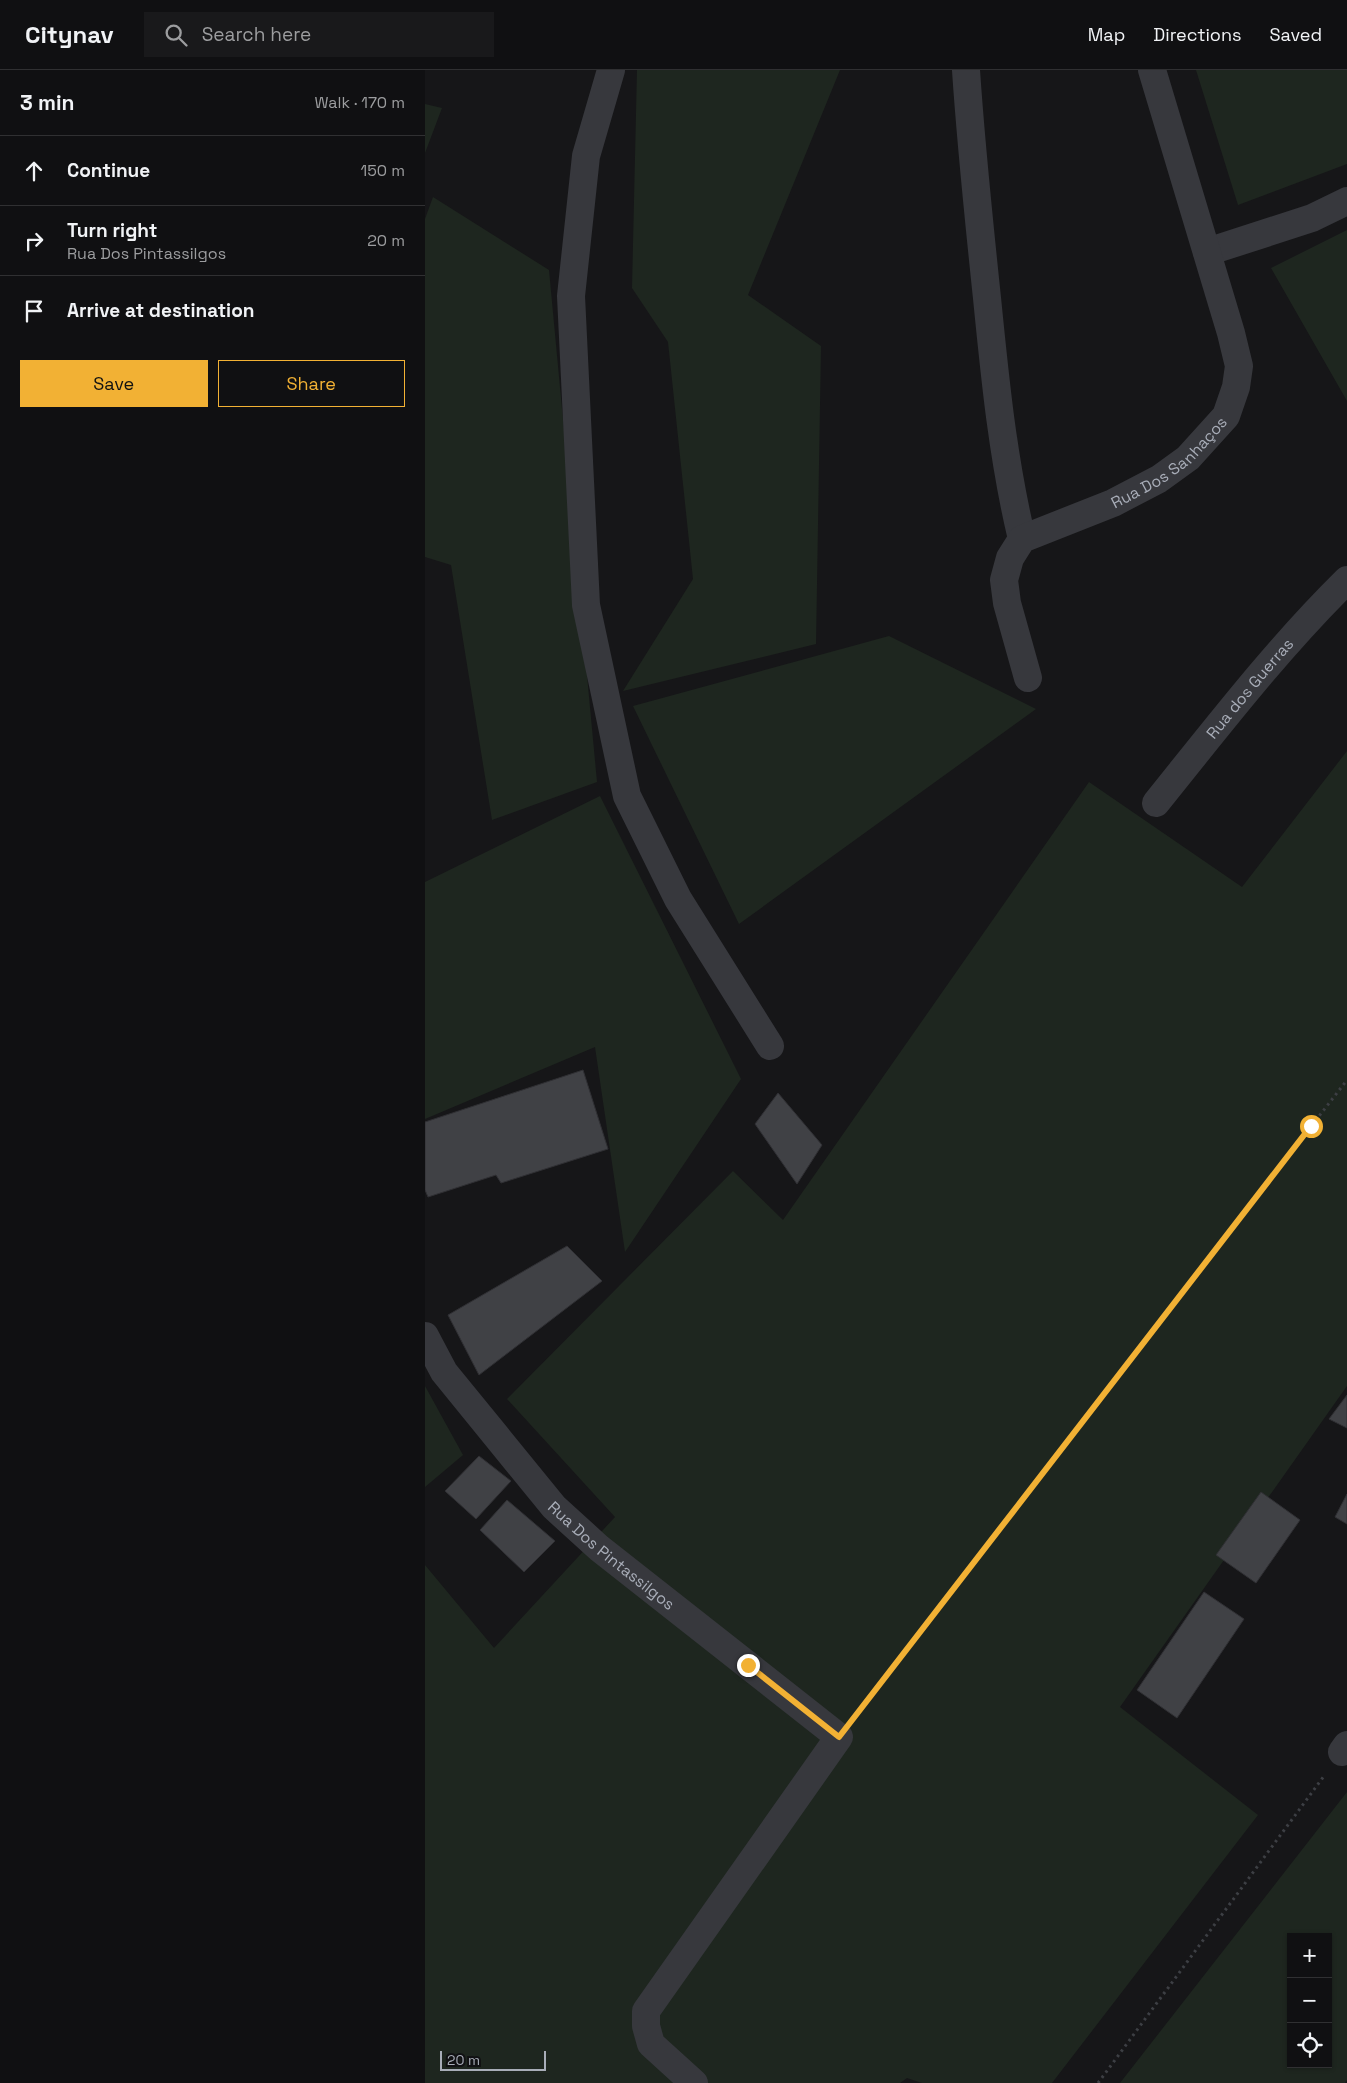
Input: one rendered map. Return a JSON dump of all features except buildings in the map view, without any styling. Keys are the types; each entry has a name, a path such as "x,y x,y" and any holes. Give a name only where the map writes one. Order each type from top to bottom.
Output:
{"street":[{"path":"611,70 586,156 571,296 586,605 627,796 678,899 769,1046"},
{"path":"966,70 971,141 993,355 1010,490 1022,539 1010,558 1004,580 1007,603 1028,678"},
{"name":"Rua Dos Sanhaços","path":"1022,539 1113,503 1159,478 1188,458 1225,416 1236,387 1239,366 1229,324 1152,70"},
{"path":"1207,252 1312,218 1347,201"},
{"name":"Rua dos Guerras","path":"1157,803 1216,726 1316,611 1347,580"},
{"name":"Rua Dos Pintassilgos","path":"425,1336 445,1372 555,1507 599,1548 839,1737"},
{"path":"694,2083 651,2044 646,2026 646,2010 839,1737"}],"path":[{"path":"839,1737 1347,1080"},
{"path":"1098,2083 1345,1749"}],"shaded area":[{"path":"637,70 840,70 748,295 821,346 816,644 623,691 693,579 668,342 632,288"},
{"path":"1196,70 1347,70 1347,164 1238,205"},
{"path":"425,104 442,108 425,153"},
{"path":"433,197 549,270 597,782 492,820 451,565 425,557 425,219"},
{"path":"1347,230 1347,401 1271,268"},
{"path":"889,636 1036,709 739,924 633,706"},
{"path":"1347,751 1347,1386 1120,1707 1258,1815 1052,2083 922,2083 907,2078 900,2083 425,2083 425,1565 494,1648 615,1517 507,1399 733,1171 783,1220 1089,782 1242,887"},
{"path":"600,796 741,1079 625,1252 595,1047 425,1119 425,882"},
{"path":"425,1386 463,1455 425,1487"},
{"path":"1347,1792 1347,2080 1345,2083 1120,2083"}],"route":[{"path":"748,1665 839,1737 1311,1126"}]}
